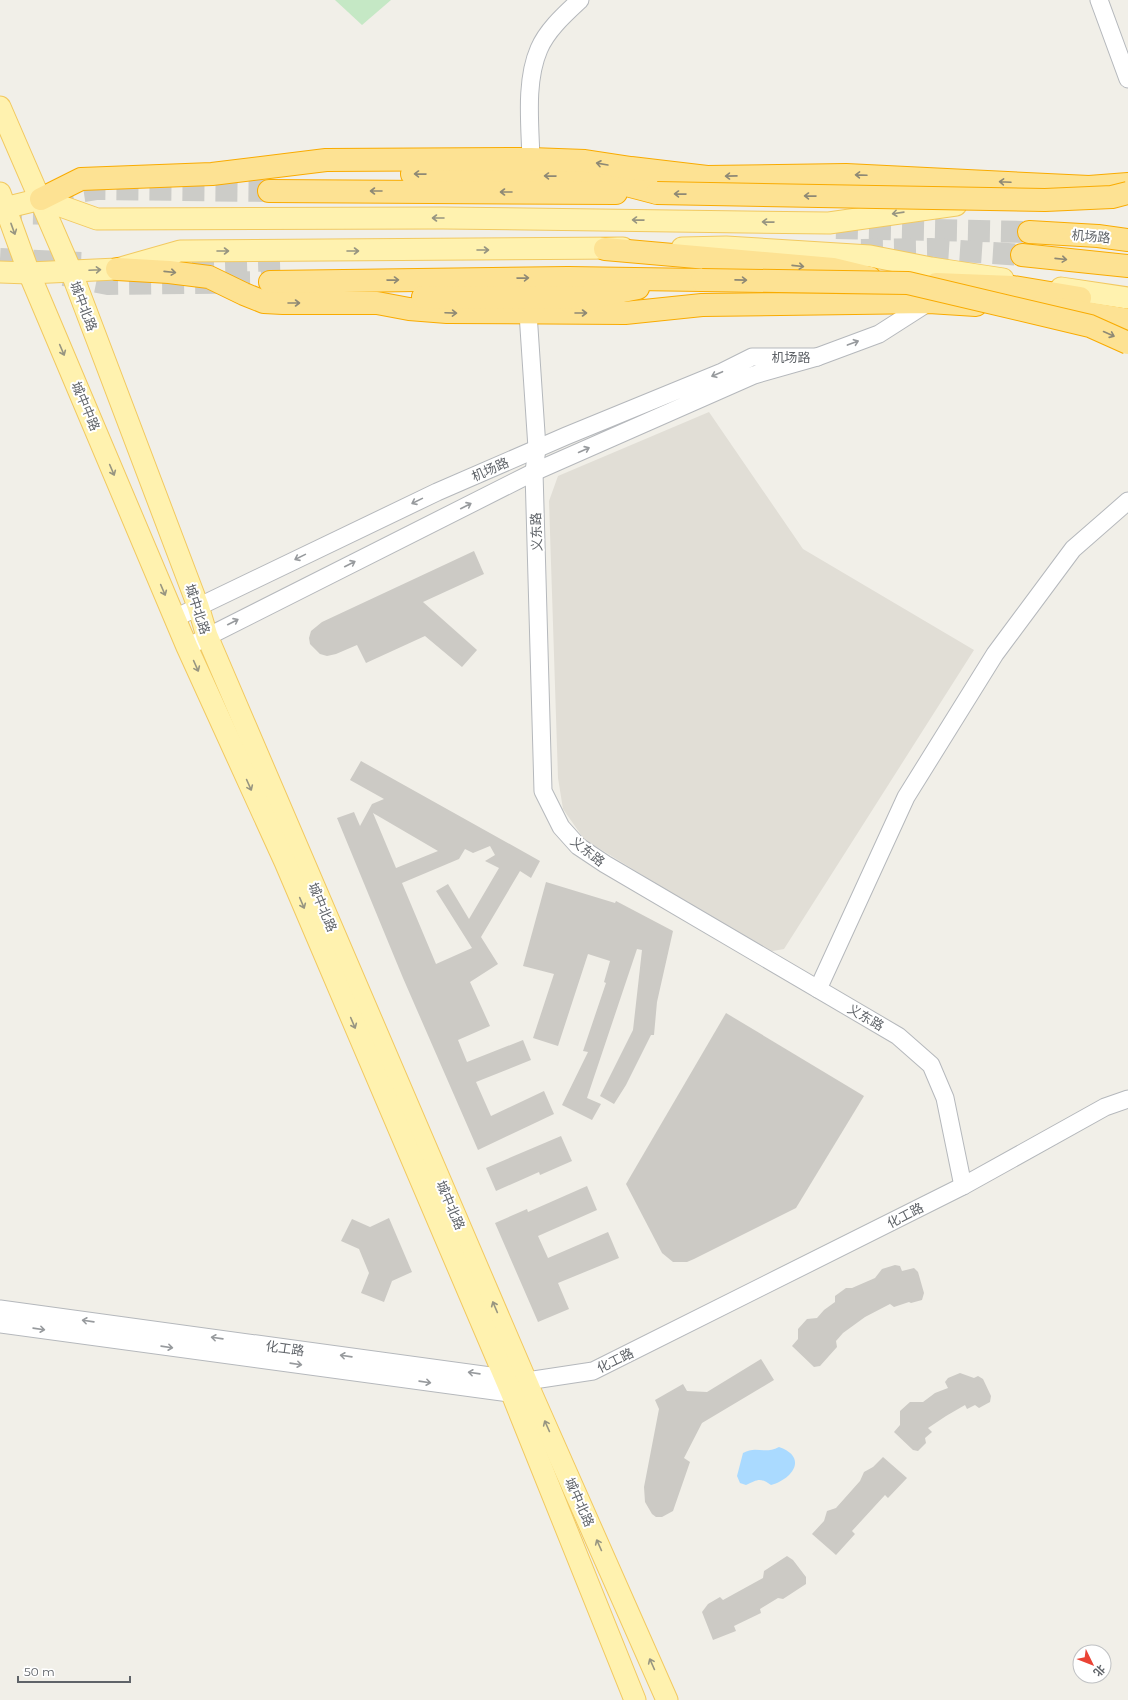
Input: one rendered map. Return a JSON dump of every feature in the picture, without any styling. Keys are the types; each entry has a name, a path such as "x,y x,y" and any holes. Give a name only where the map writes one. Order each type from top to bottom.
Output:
{"highway":[{"path":"212,174 326,160 531,158 586,161 706,177 846,175 1089,186 1128,184"},
{"path":"41,200 81,179 212,174 579,176 611,181 657,193"},
{"path":"269,191 657,193 1045,200 1112,197 1128,194"},
{"path":"1030,195 1064,195 1128,201"},
{"name":"机场路","path":"1029,232 1098,236 1128,240"},
{"path":"606,249 833,269 923,290 1052,309"},
{"path":"1022,255 1128,266"},
{"path":"117,269 169,272 210,277 264,302 283,303 377,303 409,297 588,298 632,289 698,280"},
{"path":"270,282 568,278 908,282 1013,287 1089,299 1128,319"},
{"path":"908,282 1090,326 1128,343"},
{"path":"377,303 409,309 447,312 625,313 702,304 929,302 1069,310 1128,319"}],"main road":[{"name":"城中北路","path":"0,107 71,271 198,606 207,636 519,1387 635,1700"},
{"path":"2,203 41,200 98,219 443,218 829,222 1089,186"},
{"name":"城中中路","path":"2,203 29,273 175,618"},
{"path":"0,272 29,273 117,269 180,251 726,247 870,256 931,268 1128,298"},
{"name":"城中北路","path":"175,618 519,1387 667,1700"}],"street":[{"path":"531,158 531,74 539,48 557,22 580,0"},
{"path":"1099,0 1128,79"},
{"path":"817,356 879,334 929,302"},
{"name":"义东路","path":"528,313 537,448 534,472 543,791 561,827 578,846 605,864 898,1036 931,1064 945,1098 962,1186"},
{"name":"机场路","path":"175,618 437,492 537,448 722,372 752,357 817,356"},
{"name":"机场路","path":"187,647 534,472 754,376 817,356"},
{"path":"818,989 906,797 995,654 1074,549 1128,501"},
{"name":"化工路","path":"0,1324 519,1387 593,1372 962,1186 1105,1107 1128,1099"},
{"name":"化工路","path":"0,1309 519,1387"}],"shaded area":[{"path":"709,412 803,549 974,650 784,949 767,952 584,839 563,809 558,778 549,501 558,476"}],"green space":[{"path":"335,0 391,0 362,25"}],"water":[{"path":"779,1447 788,1451 793,1456 795,1462 794,1468 786,1478 771,1485 761,1480 746,1485 740,1483 737,1476 743,1453 752,1450 769,1450"}],"building":[{"path":"474,551 484,574 423,602 477,650 462,667 425,636 366,663 357,645 336,654 327,656 320,654 310,644 309,638 311,631 322,622"},
{"path":"361,761 540,861 531,878 520,871 481,937 498,964 470,982 490,1026 458,1040 467,1062 523,1040 531,1060 476,1082 491,1116 544,1091 554,1114 478,1150 403,978 337,818 354,812 360,826 372,804 384,799 350,780","holes":["373,813 438,851 396,868","490,846 495,855 485,861 499,868 469,919 448,884 436,891 472,948 436,964 402,883 459,859 465,849 473,853"]},
{"path":"546,882 615,903 616,901 673,931 657,1002 654,1035 651,1035 626,1085 614,1104 600,1096 633,1030 642,950 637,949 587,1098 601,1104 592,1120 562,1105 588,1052 583,1051 606,983 604,982 610,961 588,954 558,1046 533,1038 554,974 523,966"},
{"path":"726,1013 864,1096 796,1208 694,1259 687,1262 673,1262 662,1253 626,1184"},
{"path":"561,1136 572,1161 540,1175 539,1172 496,1191 486,1168"},
{"path":"587,1186 597,1210 538,1236 548,1258 608,1232 619,1258 558,1283 569,1309 538,1322 495,1223 527,1209 528,1212"},
{"path":"389,1218 412,1272 392,1281 384,1302 361,1293 369,1273 359,1249 341,1241 352,1219 370,1227"},
{"path":"895,1265 900,1266 902,1271 914,1268 918,1272 924,1293 922,1300 911,1303 909,1302 894,1307 890,1304 865,1317 843,1333 836,1341 837,1347 820,1366 814,1367 792,1346 798,1339 798,1329 807,1319 817,1318 824,1310 835,1302 835,1296 846,1288 852,1288 875,1278 882,1269"},
{"path":"761,1359 774,1380 702,1423 684,1458 690,1462 673,1511 662,1517 656,1517 652,1514 645,1502 644,1487 659,1409 655,1400 683,1384 687,1391 707,1392"},
{"path":"960,1373 974,1378 978,1376 983,1379 991,1396 990,1402 979,1408 975,1405 967,1409 965,1405 946,1416 928,1428 932,1432 925,1438 926,1443 918,1451 913,1450 894,1432 900,1425 900,1411 910,1402 923,1402 935,1393 948,1388 945,1382 948,1378"},
{"path":"883,1457 907,1478 888,1498 885,1495 852,1531 855,1534 836,1555 812,1534 824,1521 827,1511 836,1508 860,1481 864,1472 873,1467"},
{"path":"787,1556 793,1560 806,1577 806,1584 783,1599 778,1598 760,1609 761,1613 734,1626 736,1631 713,1640 702,1612 708,1604 720,1597 723,1600 763,1578 764,1571"}],"tunnel":[{"path":"51,196 97,189 269,191"},
{"path":"0,213 64,214"},
{"path":"836,228 1029,232"},
{"path":"861,250 931,249 1022,255"},
{"path":"0,259 81,263"},
{"path":"159,264 285,260"},
{"path":"64,275 108,284 270,282"}]}
